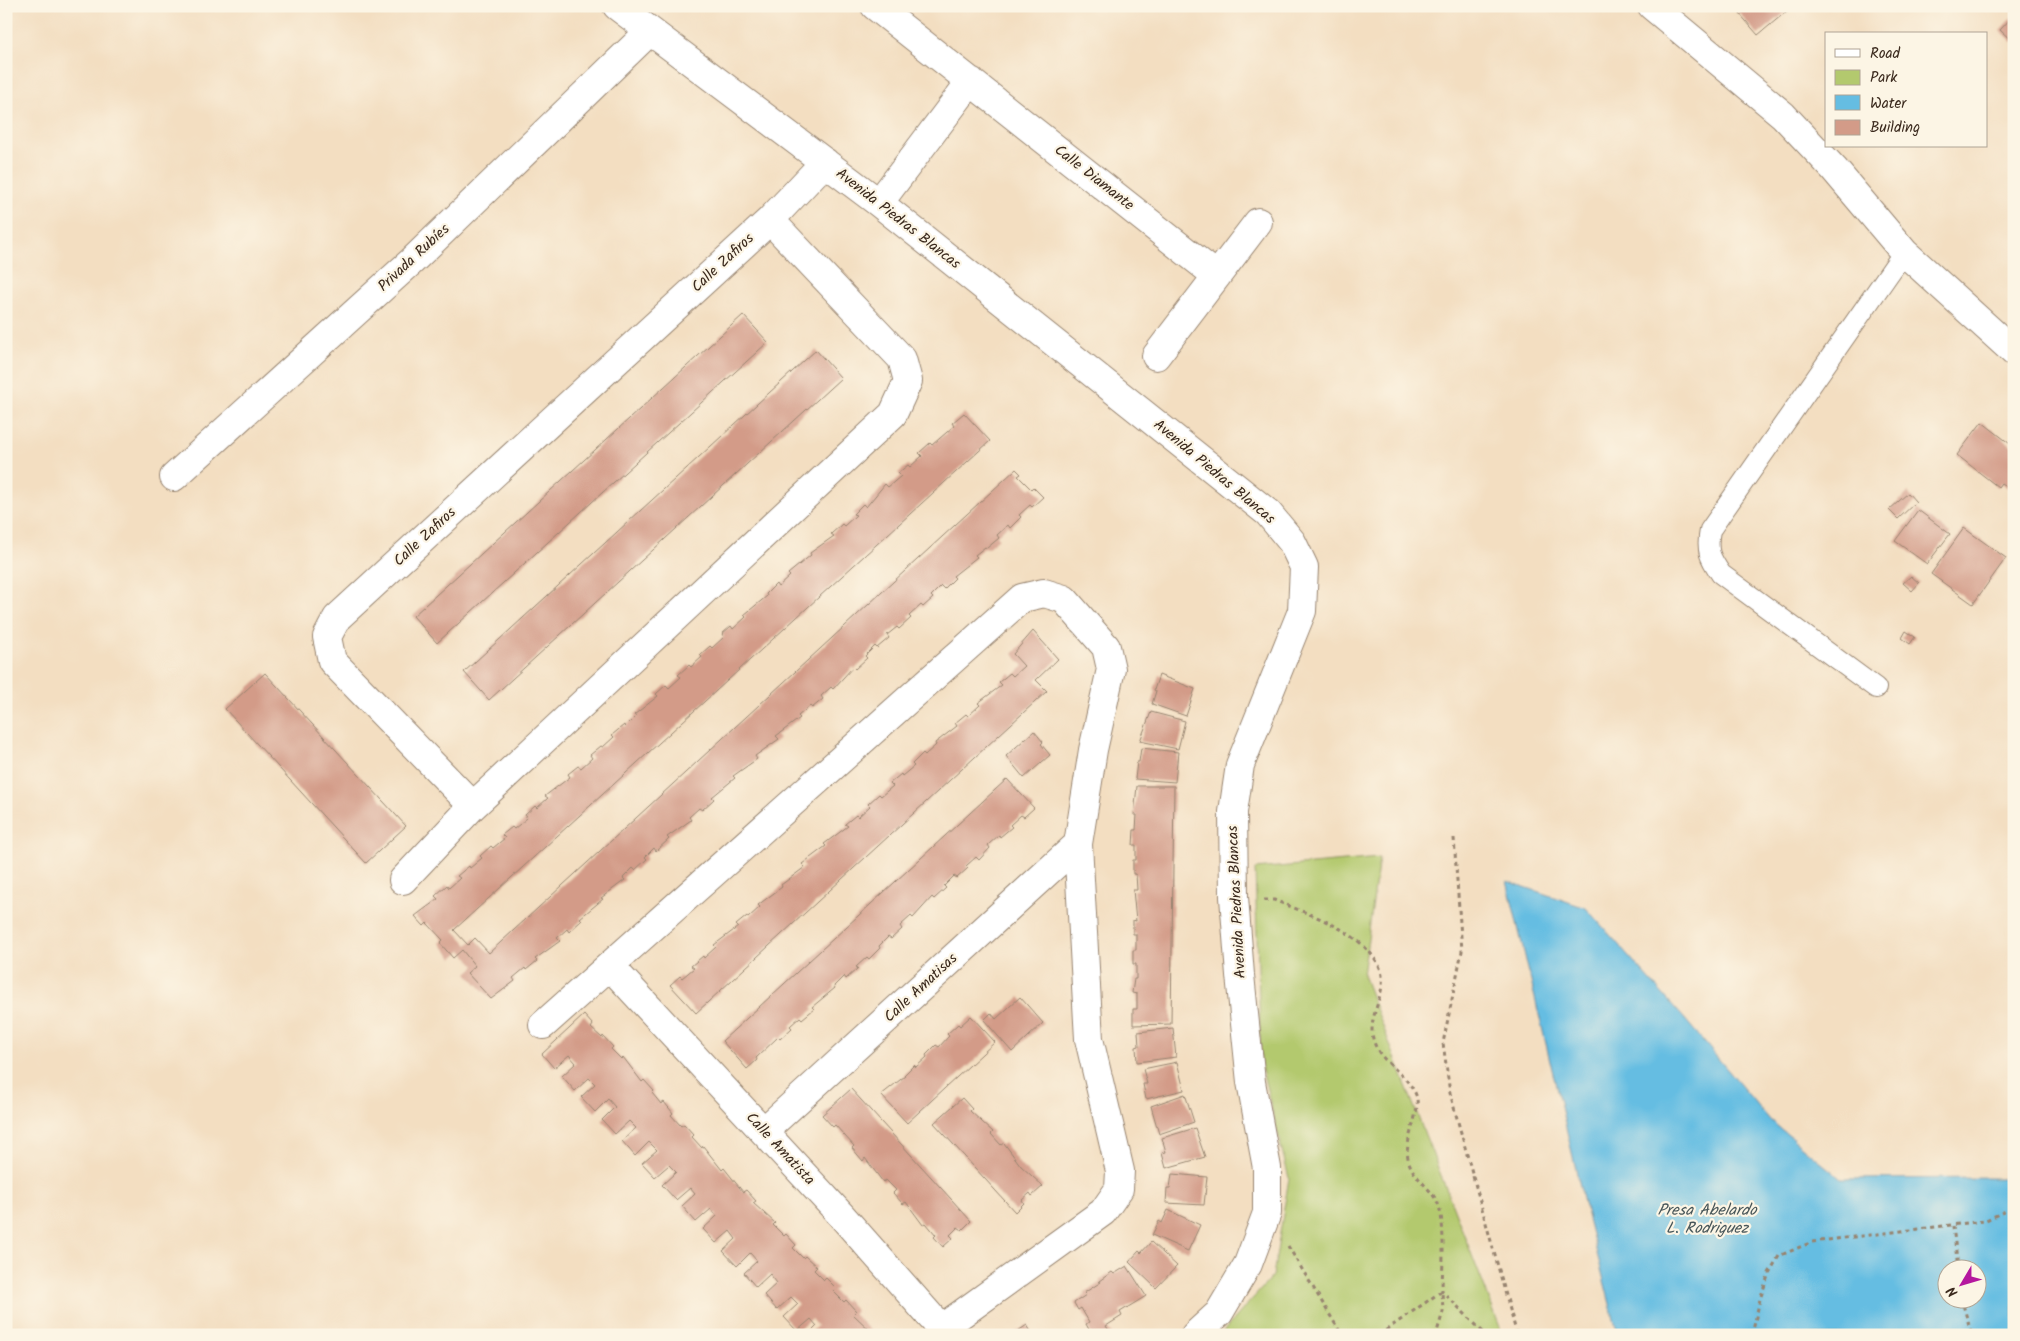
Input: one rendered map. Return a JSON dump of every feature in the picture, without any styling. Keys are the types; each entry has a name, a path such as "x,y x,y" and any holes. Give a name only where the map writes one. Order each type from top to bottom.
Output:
{"street":[{"name":"Avenida Piedras Blancas","path":"617,6 649,32 879,202 1268,513 1292,542 1304,567 1302,611 1240,766 1233,812 1234,897 1251,1082 1267,1168 1268,1213 1248,1264 1224,1305 1219,1313 1195,1335"},
{"name":"Calle Diamante","path":"875,6 1217,276"},
{"path":"1652,6 1783,115 1834,169 1904,252 2014,352"},
{"name":"Privada Rubíes","path":"174,477 412,261 649,32"},
{"path":"879,202 971,80"},
{"name":"Calle Zafiros","path":"473,806 332,661 327,637 337,618 770,220 825,162"},
{"path":"402,880 473,806 893,414 908,382 902,359 770,220"},
{"path":"1156,356 1258,222"},
{"path":"543,1025 1022,598 1044,594 1064,599 1106,646 1111,669 1093,750 1078,844 1089,1039 1120,1171 1119,1189 1103,1212 944,1331"},
{"name":"Calle Amatisas","path":"764,1131 1078,844"},
{"name":"Calle Amatista","path":"610,966 764,1131 944,1331"}],"lane":[{"path":"1876,688 1721,574 1710,558 1707,544 1710,530 1904,252"}],"path":[{"path":"1454,838 1462,951 1442,1043 1450,1093 1517,1335"},
{"path":"1234,897 1274,900 1339,927 1360,943 1376,960 1383,984 1371,1028 1374,1043 1382,1056 1410,1082 1418,1098 1414,1121 1407,1141 1408,1158 1414,1173 1436,1198 1442,1213 1443,1312 1436,1335"},
{"path":"1752,1335 1769,1273 1780,1256 1812,1242 1984,1221 2014,1207"},
{"path":"1268,1213 1342,1335"},
{"path":"1953,1226 1957,1258"},
{"path":"1379,1335 1442,1291"},
{"path":"1442,1291 1486,1335"},
{"path":"1964,1308 1972,1335"}],"green space":[{"path":"1379,858 1363,975 1503,1335 1220,1335 1273,1276 1289,1178 1261,1066 1255,869"}],"water":[{"name":"Presa Abelardo L. Rodriguez","path":"1507,881 1586,908 1683,1017 1770,1120 1841,1179 2004,1178 2014,1171 2014,1335 1618,1335 1585,1207"}],"building":[{"path":"1733,6 1793,6 1758,35"},
{"path":"2014,15 2014,43 2000,30"},
{"path":"743,315 768,342 437,643 413,616"},
{"path":"816,350 841,378 489,700 464,672"},
{"path":"964,413 990,441 454,930 468,945 475,938 489,953 1016,469 1021,474 1018,476 1031,489 1033,487 1043,497 1019,515 1021,517 1010,528 1008,525 997,535 999,538 975,555 977,557 953,576 955,578 944,589 941,586 931,596 933,598 923,607 921,605 899,629 897,627 887,635 889,638 877,648 875,646 865,656 867,658 855,669 853,667 833,689 831,687 821,696 823,699 812,708 810,706 798,716 800,718 776,736 779,739 755,756 757,759 733,776 735,778 712,797 714,799 702,810 699,808 689,817 691,820 667,837 669,839 656,851 654,848 645,857 647,859 635,870 633,868 623,878 625,880 601,898 603,899 580,918 582,920 569,932 567,929 557,938 560,941 535,959 537,961 526,970 525,968 513,978 515,981 491,999 467,973 475,966 462,950 453,958 440,943 443,940 427,923 424,926 415,916 438,899 435,896 447,885 449,888 460,878 457,876 482,858 480,856 491,846 493,848 505,838 502,835 512,827 514,829 527,818 525,815 535,806 537,808 548,798 545,796 570,777 568,774 578,766 581,768 592,758 590,755 601,746 603,747 614,737 612,735 624,725 625,727 636,716 634,715 658,696 656,694 666,685 669,688 681,677 678,675 689,665 691,667 702,657 700,655 710,646 712,648 724,637 722,634 731,626 733,629 746,617 744,615 767,596 766,594 776,584 778,587 790,576 788,574 811,555 810,553 834,536 831,534 856,515 853,514 863,504 866,507 885,484 888,487 901,476 898,473 908,465 910,467 922,456 919,453 930,443 932,445 954,426 952,423"},
{"path":"1982,422 2014,447 2014,492 2001,483 1998,487 1957,455"},
{"path":"1908,493 1916,502 1898,519 1889,510"},
{"path":"1918,510 1950,534 1927,564 1895,541"},
{"path":"1964,528 2006,558 1973,604 1931,574"},
{"path":"1911,576 1919,583 1912,591 1903,583"},
{"path":"1033,631 1058,659 1036,680 1047,691 696,1013 670,985 680,976 682,978 694,968 691,966 703,956 704,958 716,947 714,945 760,907 758,905 805,867 802,864 848,826 845,824 856,815 858,817 879,794 881,796 893,786 890,783 914,766 912,764 923,753 925,755 936,745 935,743 957,726 955,723 966,714 968,716 980,705 978,703 1002,685 999,682 1010,673 1013,676 1024,666 1013,654"},
{"path":"1906,631 1915,637 1910,644 1902,638"},
{"path":"265,673 406,826 366,863 225,709"},
{"path":"1159,675 1195,689 1186,716 1152,704"},
{"path":"1151,712 1185,721 1178,749 1140,741"},
{"path":"1034,731 1050,755 1024,778 1006,756"},
{"path":"1141,748 1178,752 1175,782 1135,779"},
{"path":"1007,779 1034,808 1024,817 1021,815 1010,825 1012,827 988,845 990,848 979,860 976,857 957,878 954,876 944,886 946,888 934,899 932,897 913,918 911,916 900,926 902,929 891,939 888,937 869,959 867,957 846,979 844,976 834,986 835,988 812,1007 814,1009 802,1019 800,1017 790,1026 792,1028 780,1039 778,1037 747,1069 722,1041"},
{"path":"1137,786 1174,786 1171,1024 1133,1025 1133,1009 1137,1009 1137,994 1132,993 1134,979 1136,979 1136,964 1133,964 1133,950 1136,950 1136,934 1133,934 1133,920 1136,921 1133,890 1137,890 1136,874 1133,874 1133,860 1136,860 1136,845 1133,845 1134,830 1136,830 1137,815 1134,815"},
{"path":"1020,997 1043,1023 1012,1052 984,1020 991,1013 996,1019"},
{"path":"584,1015 593,1025 591,1028 602,1038 603,1036 613,1047 611,1049 621,1059 623,1057 642,1082 644,1080 654,1091 652,1093 661,1104 664,1102 673,1113 671,1115 681,1126 684,1124 694,1135 692,1137 702,1148 703,1146 722,1170 724,1168 743,1192 746,1190 756,1201 753,1203 775,1223 773,1225 784,1236 786,1234 796,1245 793,1248 803,1258 805,1256 817,1267 814,1270 836,1288 833,1291 844,1302 846,1300 856,1311 853,1314 875,1335 808,1335 817,1326 811,1319 797,1331 784,1317 798,1304 791,1297 777,1310 764,1295 777,1283 770,1274 756,1287 744,1273 757,1261 750,1253 737,1266 723,1251 736,1239 730,1231 716,1243 703,1229 717,1216 711,1209 696,1222 682,1206 695,1194 690,1188 676,1200 662,1185 676,1172 669,1165 655,1177 642,1163 657,1150 649,1142 635,1156 622,1141 636,1128 629,1121 615,1134 602,1120 615,1107 608,1099 595,1112 581,1097 595,1084 589,1078 575,1091 562,1076 576,1063 569,1055 554,1068 542,1054"},
{"path":"971,1016 995,1042 907,1123 881,1095 905,1076 914,1065 916,1067 927,1057 926,1055 936,1045 939,1047 949,1036 947,1034 958,1024 960,1026"},
{"path":"1173,1028 1176,1057 1137,1062 1138,1032"},
{"path":"1177,1062 1184,1090 1146,1099 1143,1084 1147,1084 1143,1069"},
{"path":"851,1089 971,1221 962,1230 958,1227 950,1235 953,1238 943,1247 934,1237 936,1235 926,1223 923,1225 906,1202 903,1204 893,1193 896,1190 886,1180 883,1182 865,1158 863,1161 852,1148 854,1146 835,1125 833,1127 822,1115"},
{"path":"1185,1094 1194,1122 1159,1134 1151,1106"},
{"path":"962,1098 972,1109 970,1111 993,1132 991,1134 1001,1145 1004,1143 1021,1166 1043,1186 1032,1196 1030,1193 1022,1200 1024,1203 1015,1212 934,1123"},
{"path":"1195,1128 1205,1157 1166,1168 1162,1153 1166,1152 1162,1138"},
{"path":"1172,1174 1207,1177 1204,1205 1166,1203 1167,1188 1170,1188"},
{"path":"1168,1210 1200,1225 1188,1251 1152,1235 1159,1221 1162,1223"},
{"path":"1151,1242 1177,1266 1156,1288 1129,1262"},
{"path":"1127,1266 1146,1296 1120,1312 1122,1316 1106,1326 1112,1335 1092,1335 1086,1324 1089,1322 1081,1308 1078,1310 1074,1303 1086,1295 1084,1293 1101,1282 1099,1281 1112,1272 1114,1274"},
{"path":"1027,1325 1033,1335 1012,1335"}]}
